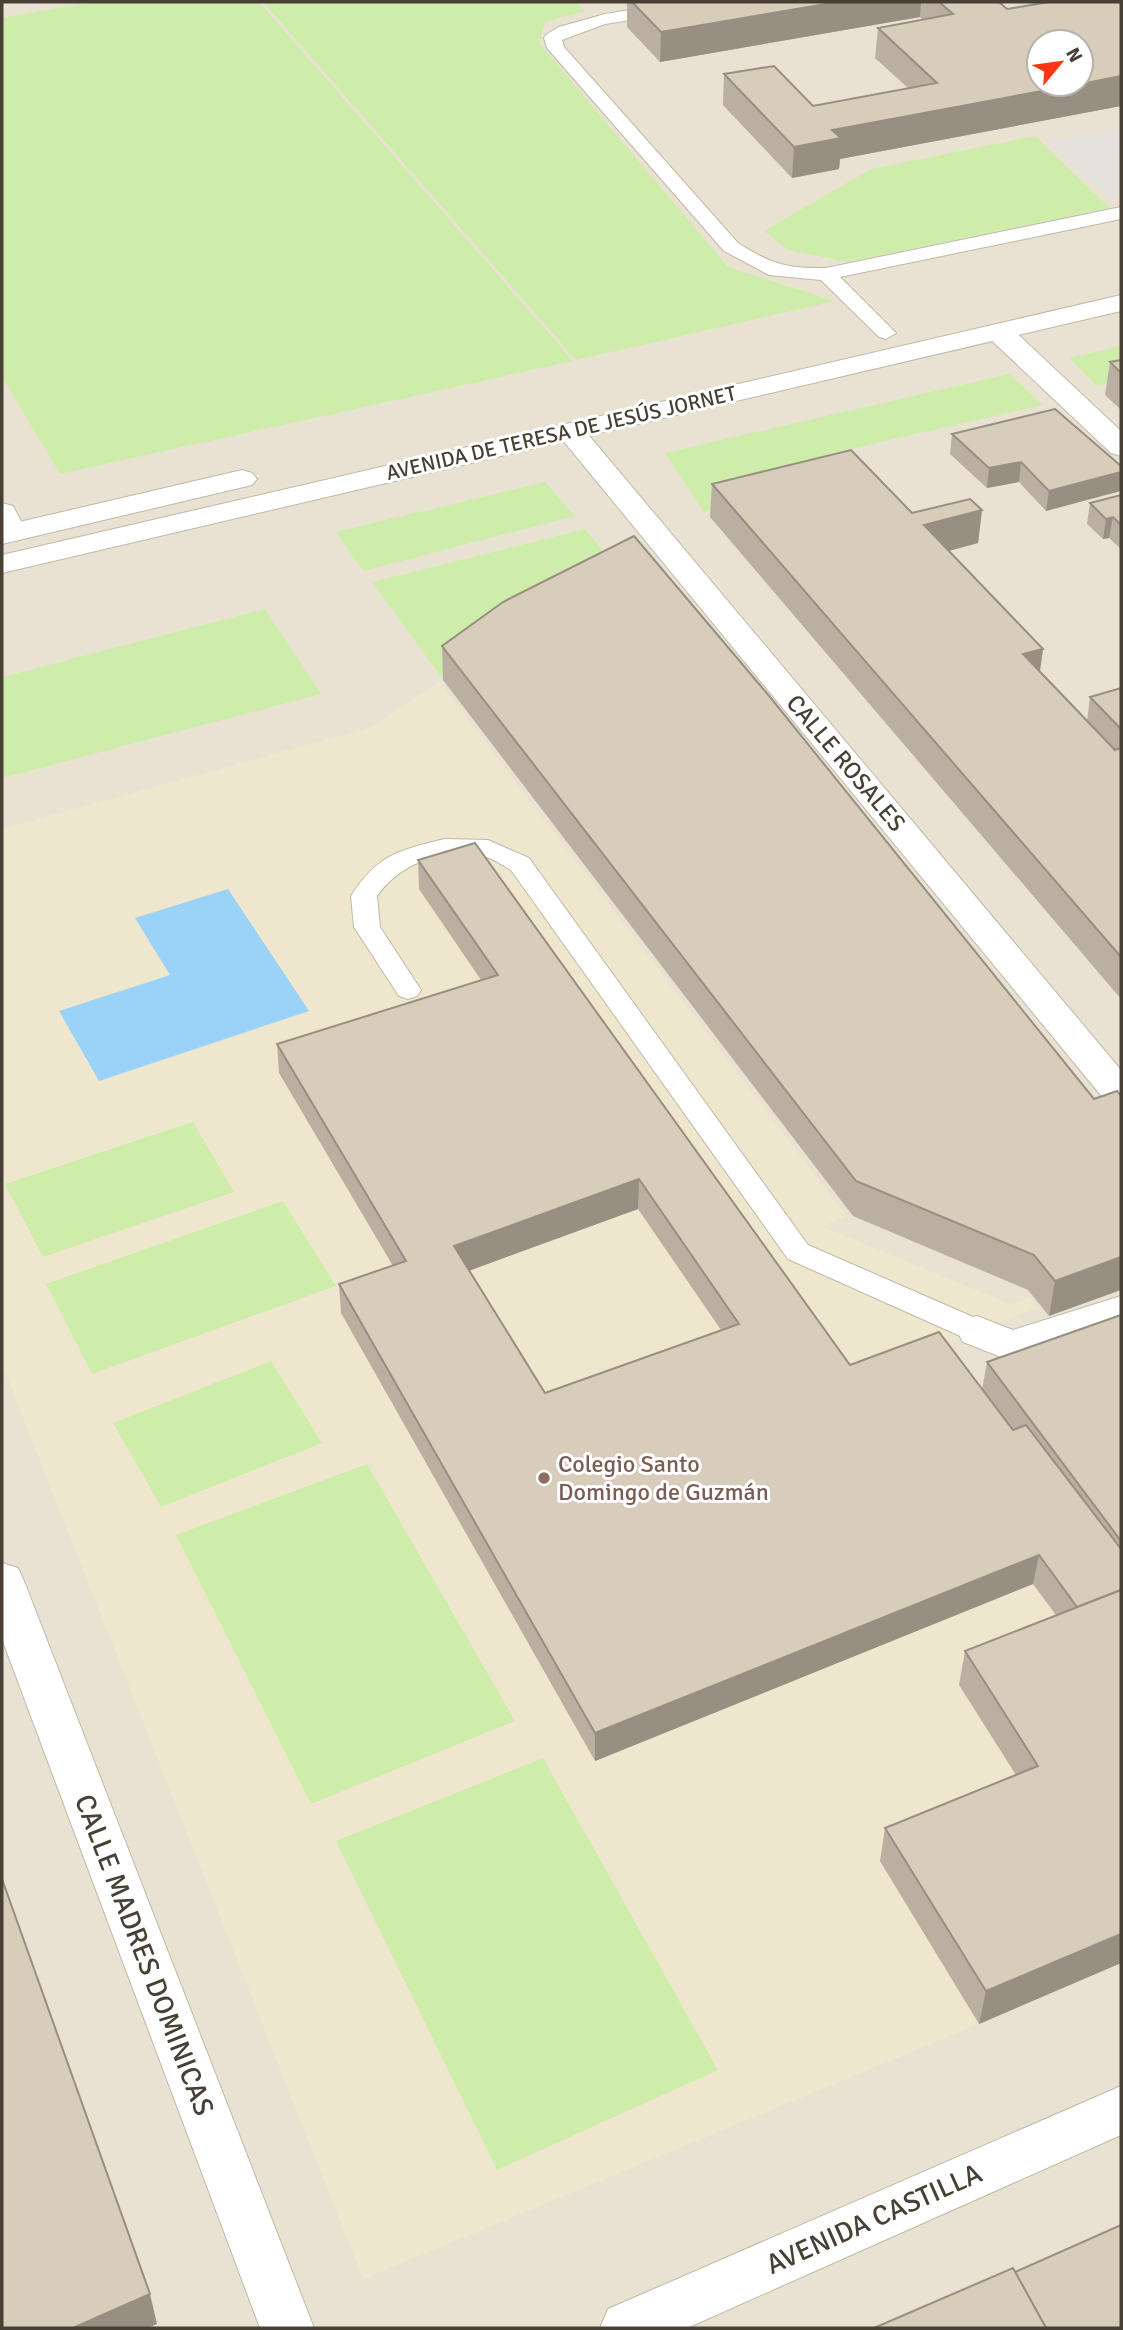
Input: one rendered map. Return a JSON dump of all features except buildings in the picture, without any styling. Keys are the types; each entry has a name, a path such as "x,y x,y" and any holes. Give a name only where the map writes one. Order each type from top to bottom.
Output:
{"street":[{"name":"AVENIDA DE TERESA DE JESÚS JORNET","path":"361,452 1121,279"},
{"name":"AVENIDA DE TERESA DE JESÚS JORNET","path":"2,564 1121,303"},
{"path":"999,332 1121,447"},
{"name":"CALLE ROSALES","path":"571,432 1121,1095"},
{"path":"5,526 268,473"},
{"path":"977,1331 1011,1346 1121,1311"},
{"name":"CALLE MADRES DOMINICAS","path":"2,1581 287,2328"},
{"name":"AVENIDA CASTILLA","path":"627,2328 1121,2110"}],"lane":[{"path":"714,2 587,23 560,32 553,38 556,48 731,247 782,275 826,274 1121,213"},
{"path":"826,274 886,333"},
{"path":"408,990 368,927 364,896 381,872 408,857 444,847 488,848 520,864 798,1252 977,1331"}],"shaded area":[{"path":"2,2 1121,2 1121,2328 2,2328"},
{"path":"1121,128 1121,196 1109,198 1048,142"},
{"name":"Colegio Santo Domingo de Guzmán","path":"439,682 847,1217 821,1226 1010,1304 1029,1298 1037,1308 942,1344 1121,1585 960,1685 1032,1799 880,1862 979,2024 363,2279 2,1364 2,829 372,727"}],"green space":[{"path":"94,2 259,2 573,361 60,474 2,377 2,18"},
{"path":"263,2 576,2 585,11 545,22 539,43 728,267 835,301 576,360"},
{"path":"1035,136 1110,208 848,262 788,250 764,231 871,169"},
{"path":"1121,346 1121,381 1097,386 1069,358"},
{"path":"1009,374 1043,405 828,454 829,481 704,512 665,453"},
{"path":"545,482 575,516 363,571 336,532"},
{"path":"585,529 622,574 502,634 442,678 372,582"},
{"path":"265,609 321,694 2,778 2,677"},
{"path":"193,1122 234,1192 43,1257 5,1184"},
{"path":"283,1201 336,1286 92,1374 46,1284"},
{"path":"271,1361 322,1443 161,1507 113,1423"},
{"path":"367,1464 515,1721 311,1804 176,1535"},
{"path":"543,1758 718,2070 497,2170 336,1841"}],"water":[{"path":"228,889 309,1011 99,1081 59,1011 170,975 135,918"}],"place":[{"name":"Colegio Santo Domingo de Guzmán","path":"544,1478"}]}
